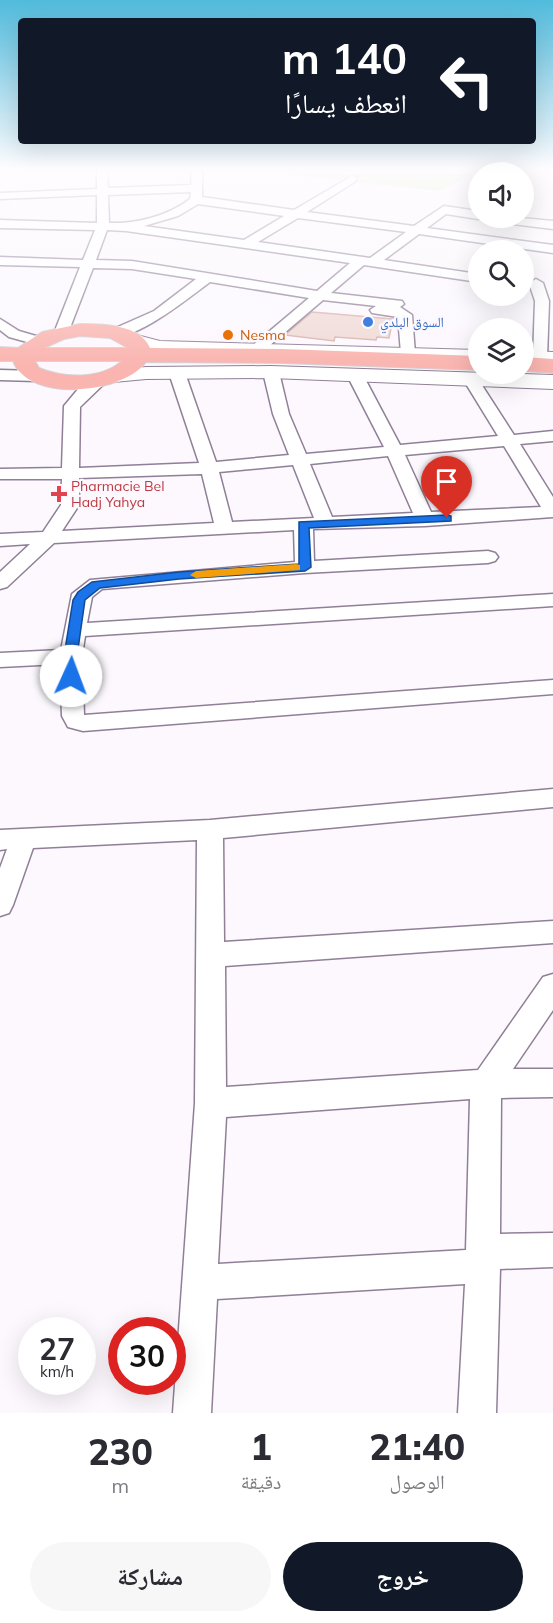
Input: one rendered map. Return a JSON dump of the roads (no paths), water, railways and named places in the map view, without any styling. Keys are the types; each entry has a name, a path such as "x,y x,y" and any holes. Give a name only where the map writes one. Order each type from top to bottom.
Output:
{"main road":[{"path":"34,360 61,333 80,330 131,348 281,364 468,371"},
{"path":"0,364 131,348 159,347 468,356"},
{"path":"108,378 131,348"},
{"path":"0,354 34,360 75,382 177,373 271,372 355,375 468,371"},
{"path":"534,379 553,382"}],"street":[{"path":"61,333 99,236"},
{"path":"185,236 468,277"},
{"path":"245,245 260,236"},
{"path":"257,349 321,296 406,236"},
{"path":"458,236 553,249"},
{"path":"0,261 132,265 321,296 397,304"},
{"path":"131,348 159,314 206,278"},
{"path":"534,282 553,283"},
{"path":"534,288 542,301 538,364"},
{"path":"308,306 402,313 405,315 408,353"},
{"path":"2,325 14,334 72,406"},
{"path":"0,347 34,360"},
{"path":"0,375 34,360"},
{"path":"271,372 281,414 325,523"},
{"path":"177,373 210,468 224,528"},
{"path":"355,375 394,450 425,519"},
{"path":"0,583 48,538 70,505 72,406 85,391 108,378"},
{"path":"0,540 553,512 510,439 482,384"},
{"path":"0,474 70,474 210,468 553,436"},
{"path":"303,524 305,567"},
{"path":"488,557 305,567 97,584 82,594 79,600 70,656 73,716 76,721 83,723 553,687"},
{"path":"75,630 553,600"},
{"path":"0,660 70,656"},
{"path":"0,905 12,840 210,830 553,798"},
{"path":"192,1413 202,1282 211,1103 210,830"},
{"path":"211,955 553,932"},
{"path":"477,1413 486,1084 553,986"},
{"path":"211,1103 486,1084 553,1083"},
{"path":"202,1282 483,1259 553,1250"}],"place":[{"name":"السوق البلدي","path":"368,322"},
{"name":"Nesma","path":"228,335"},
{"name":"Pharmacie Bel Hadj Yahya","path":"59,494"}]}
